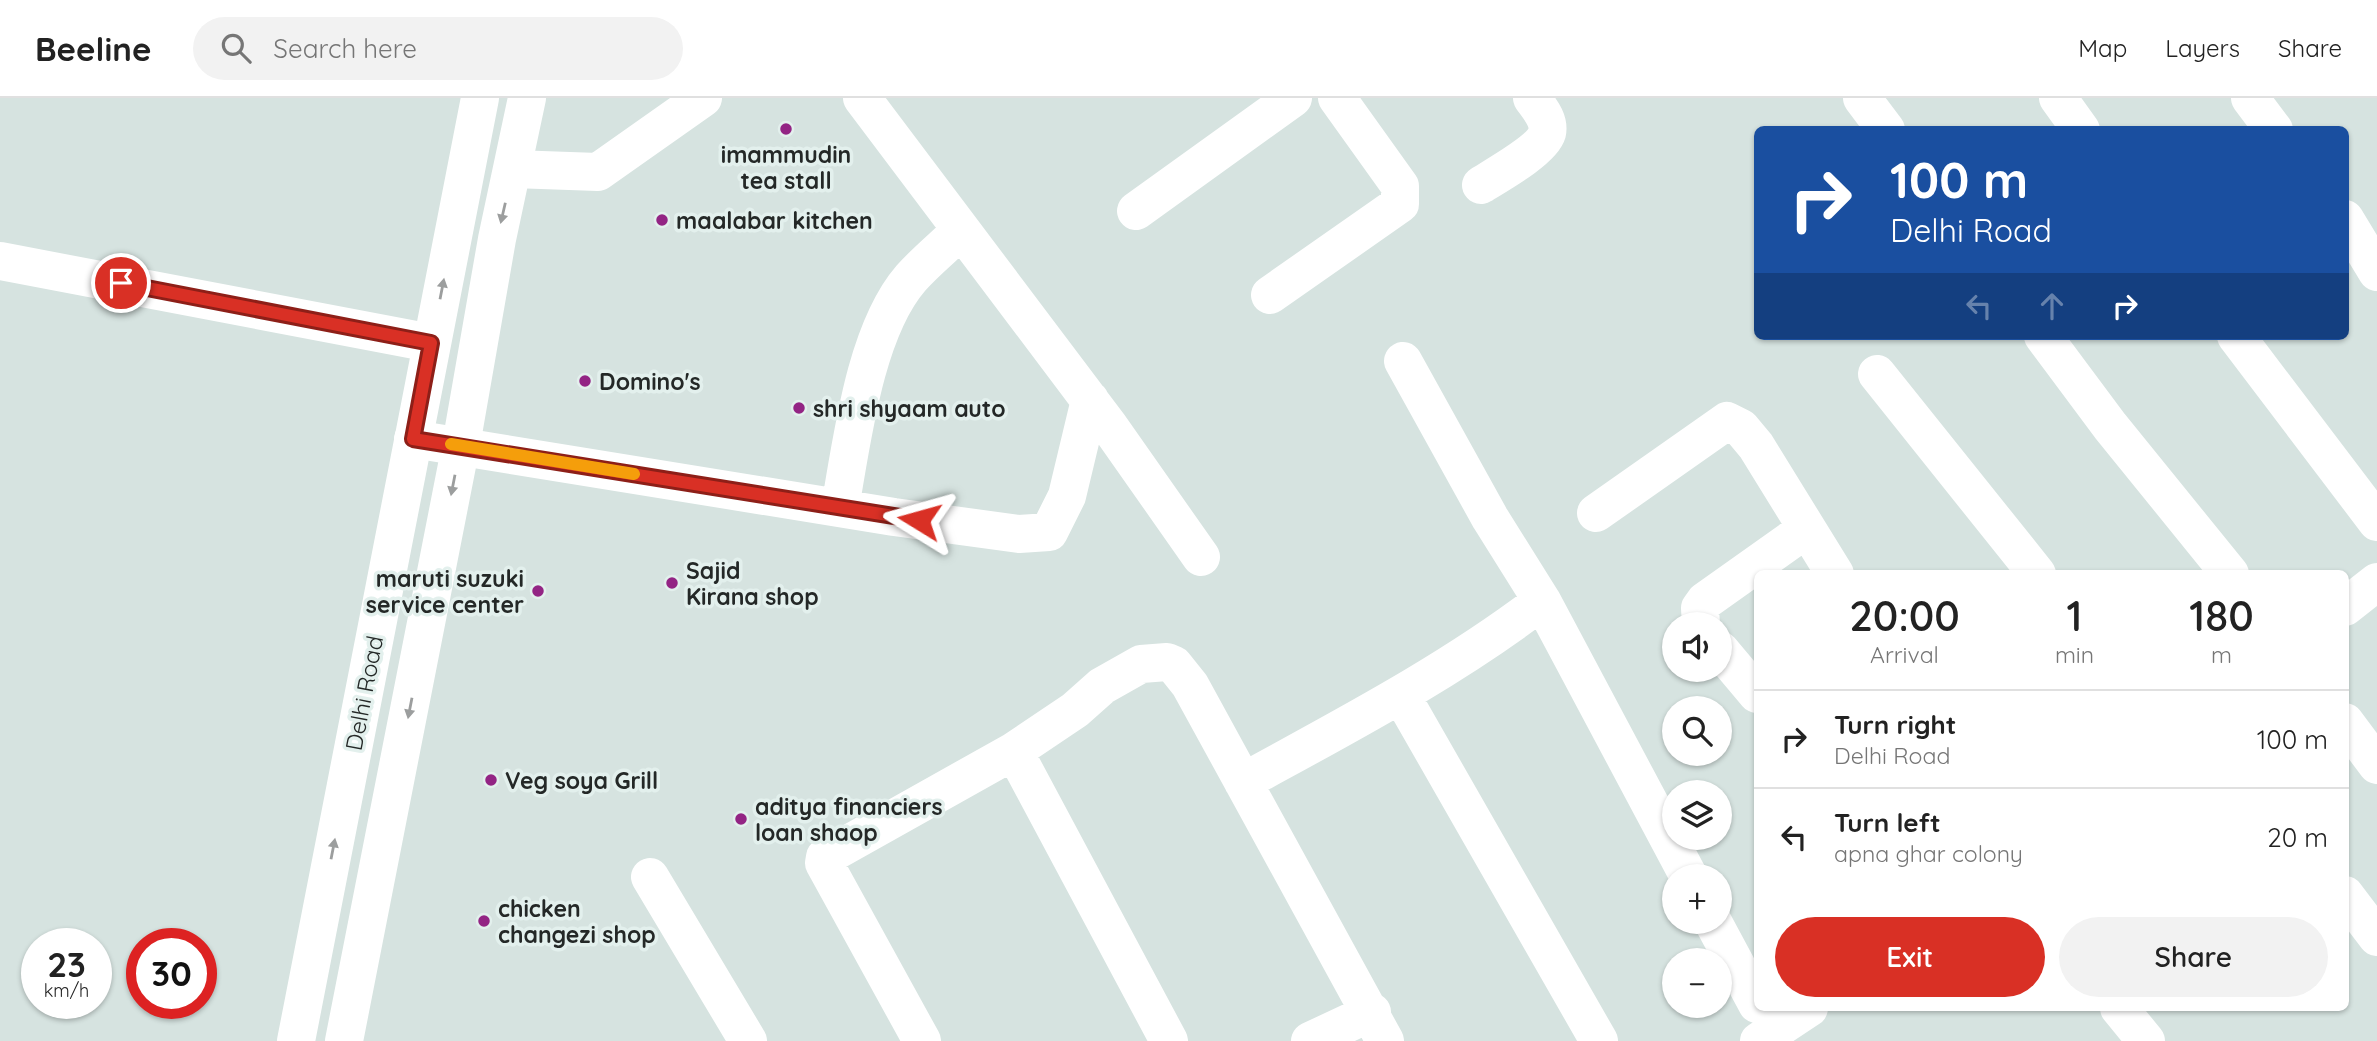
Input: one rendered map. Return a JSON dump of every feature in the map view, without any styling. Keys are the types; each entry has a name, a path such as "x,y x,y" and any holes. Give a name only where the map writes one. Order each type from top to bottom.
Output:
{"street":[{"name":"Delhi Road","path":"296,1041 480,98"},
{"name":"Delhi Road","path":"344,1041 461,445 497,239 527,98"},
{"path":"513,169 598,172 703,98"},
{"path":"862,98 1090,400 1201,557"},
{"path":"1136,211 1293,98"},
{"path":"1269,295 1401,204 1400,186 1337,98"},
{"path":"1481,185 1538,146 1547,133 1545,117 1532,98"},
{"path":"1862,98 1883,126"},
{"path":"2058,98 2078,126"},
{"path":"2250,98 2271,126"},
{"path":"2349,226 2377,272"},
{"path":"840,508 860,397 884,324 909,279 961,230"},
{"path":"0,261 431,343"},
{"path":"2046,340 2110,426 2227,570"},
{"path":"2239,340 2377,522"},
{"path":"1404,361 1490,518 1542,601 1682,864"},
{"path":"1877,374 2034,570"},
{"path":"413,439 1019,534 1048,532 1067,496 1090,400"},
{"path":"1596,513 1727,421 1741,428 1756,446 1805,530 1832,570"},
{"path":"1700,612 1705,601 1805,530"},
{"path":"2349,604 2377,582"},
{"path":"1243,782 1401,695 1503,631 1542,601"},
{"path":"922,1041 824,863 825,857 1014,751 1075,710 1102,686 1142,664 1167,662 1174,666 1190,685 1378,1027 1310,1041"},
{"path":"1732,664 1754,690"},
{"path":"1401,695 1599,1041"},
{"path":"2349,727 2377,765"},
{"path":"1014,751 1169,1041"},
{"path":"650,877 748,1041"},
{"path":"2349,900 2377,937"},
{"path":"1719,934 1754,1005"},
{"path":"1762,1021 1798,1011"},
{"path":"2121,1011 2146,1041"}],"slow traffic":[{"path":"451,444 634,474"}],"place":[{"name":"imammudin tea stall","path":"786,129"},
{"name":"maalabar kitchen","path":"662,220"},
{"name":"Domino's","path":"585,381"},
{"name":"shri shyaam auto","path":"799,408"},
{"name":"Sajid Kirana shop","path":"672,583"},
{"name":"maruti suzuki service center","path":"538,591"},
{"name":"Veg soya Grill","path":"491,780"},
{"name":"aditya financiers loan shaop","path":"741,819"},
{"name":"chicken changezi shop","path":"484,921"}],"route":[{"path":"121,283 431,343 413,439 919,520"}]}
